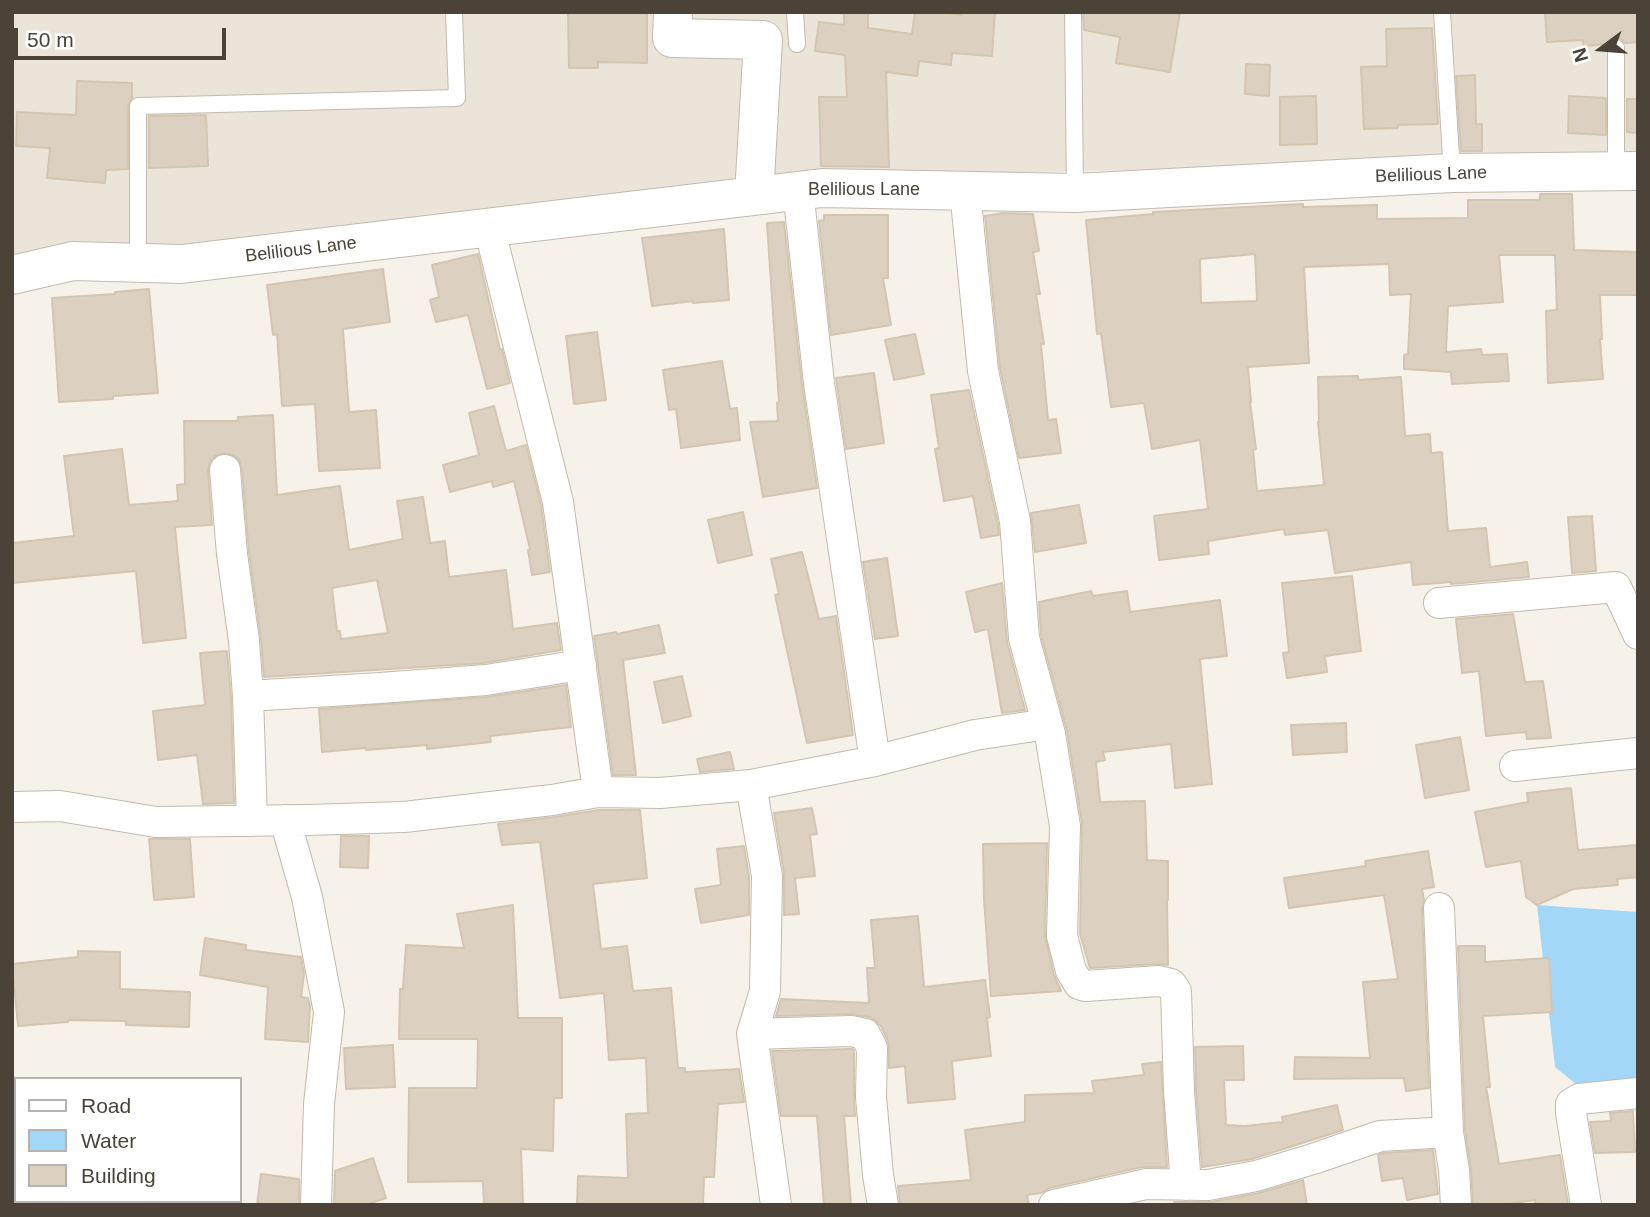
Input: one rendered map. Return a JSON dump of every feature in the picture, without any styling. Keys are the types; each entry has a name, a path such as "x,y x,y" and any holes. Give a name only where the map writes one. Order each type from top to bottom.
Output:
{"street":[{"path":"673,12 672,38 763,40 754,196"},
{"name":"Belilious Lane","path":"12,275 73,261 181,264 822,188 1075,193 1452,173 1627,171"},
{"path":"798,190 819,383 875,761"},
{"path":"965,191 983,371 1015,521 1024,638 1047,724 1065,826 1062,936 1072,971 1079,984 1159,981 1171,984 1176,991 1179,1091 1201,1192"},
{"path":"489,227 558,502 598,792"},
{"path":"225,470 232,554 244,641 252,821"},
{"path":"1439,603 1616,587 1638,635"},
{"path":"248,696 486,680 581,665"},
{"path":"12,807 60,806 156,822 404,817 598,792 660,793 751,785 875,761 975,735 1047,724"},
{"path":"1515,766 1638,753"},
{"path":"751,785 767,876 765,991 752,1034 776,1205"},
{"path":"285,820 307,897 329,1013 319,1104 316,1205"},
{"path":"1439,908 1448,1132 1456,1205"},
{"path":"752,1034 851,1031 865,1034 872,1048 871,1097 883,1205"},
{"path":"1586,1205 1571,1104 1578,1099 1638,1093"},
{"path":"1055,1205 1146,1184 1201,1192 1380,1136 1448,1132"}],"lane":[{"path":"138,264 138,106 457,98 454,12"},
{"path":"795,12 797,44"},
{"path":"1073,12 1075,193"},
{"path":"1442,12 1452,173"},
{"path":"1616,48 1627,171"}],"shaded area":[{"path":"12,12 1638,12 1638,160 829,176 12,271"}],"water":[{"path":"1537,905 1638,912 1638,1091 1581,1088 1555,1067"}],"building":[{"path":"568,12 647,12 647,63 598,62 598,68 569,68"},
{"path":"844,12 868,12 868,28 912,34 915,12 962,15 962,12 995,12 992,56 952,53 951,65 919,61 917,76 886,72 889,167 821,166 819,97 847,97 845,55 815,51 819,22 844,25"},
{"path":"1083,12 1180,12 1170,72 1116,63 1120,37 1084,30"},
{"path":"1545,12 1638,12 1638,42 1625,43 1615,38 1606,44 1584,46 1583,40 1547,42"},
{"path":"1432,28 1438,124 1364,129 1361,67 1387,66 1386,29"},
{"path":"1246,64 1270,65 1269,96 1245,94"},
{"path":"1475,75 1476,124 1482,124 1482,151 1461,151 1456,76"},
{"path":"77,81 132,83 132,98 128,106 128,169 106,170 105,183 47,178 50,148 16,146 17,112 76,115"},
{"path":"1316,96 1317,144 1280,145 1280,97"},
{"path":"1569,96 1606,98 1606,135 1568,133"},
{"path":"1627,99 1638,99 1638,133 1627,132"},
{"path":"206,115 208,166 149,168 149,116"},
{"path":"1540,194 1572,194 1574,250 1638,252 1638,295 1600,295 1603,379 1548,383 1546,311 1557,310 1555,255 1499,255 1503,302 1448,306 1446,352 1481,349 1482,355 1507,354 1509,381 1452,384 1451,372 1404,369 1404,355 1408,354 1411,294 1390,295 1389,264 1304,267 1309,363 1248,367 1257,491 1324,485 1318,422 1318,377 1358,376 1358,380 1401,377 1405,436 1430,434 1431,453 1442,452 1448,531 1486,528 1490,567 1527,562 1529,577 1413,585 1411,562 1335,573 1328,530 1285,535 1284,529 1208,541 1209,554 1159,560 1154,516 1208,509 1200,440 1152,449 1144,403 1111,407 1101,333 1097,334 1086,220 1153,212 1303,204 1303,207 1377,205 1377,219 1468,218 1468,200 1540,200","holes":["1255,254 1257,301 1201,303 1200,259"]},
{"path":"1003,213 1033,214 1039,251 1033,252 1040,294 1036,294 1044,344 1041,344 1048,420 1056,419 1061,453 1019,458 1000,368 985,216"},
{"path":"824,215 888,215 888,278 883,278 891,325 831,335 819,221 824,220"},
{"path":"784,222 802,385 817,488 763,497 750,422 778,421 767,223"},
{"path":"724,229 729,300 652,306 642,238"},
{"path":"478,254 510,383 487,389 468,315 436,322 430,300 439,297 432,265"},
{"path":"383,269 390,322 343,329 349,412 376,410 380,468 319,471 315,404 282,406 277,334 273,335 267,285"},
{"path":"149,289 158,393 59,402 52,298"},
{"path":"597,332 606,400 574,404 566,336"},
{"path":"915,334 924,374 894,380 885,340"},
{"path":"722,361 730,409 737,408 740,440 681,448 676,409 669,410 663,370"},
{"path":"874,373 884,443 846,449 836,378"},
{"path":"969,390 999,535 981,538 973,496 944,501 935,449 939,448 931,395"},
{"path":"494,406 506,451 526,445 541,505 550,572 532,575 530,549 514,481 493,487 492,481 450,492 443,465 479,455 469,413"},
{"path":"273,415 277,495 340,486 349,550 403,539 397,501 423,497 430,543 445,541 449,577 506,570 513,629 557,623 561,650 484,663 264,677 242,469 239,460 224,453 215,456 208,471 212,525 175,527 186,638 143,643 136,571 12,583 12,543 74,536 64,456 122,449 129,505 178,501 177,485 185,484 184,421 238,421 238,417","holes":["377,580 388,633 341,639 340,631 337,631 332,588"]},
{"path":"1079,505 1086,543 1035,552 1031,513"},
{"path":"743,512 752,555 718,563 708,520"},
{"path":"1592,516 1596,571 1572,573 1568,517"},
{"path":"802,552 819,619 836,616 853,735 807,743 775,595 779,594 771,559"},
{"path":"887,558 898,636 875,639 863,562"},
{"path":"1352,576 1361,651 1325,656 1327,672 1287,678 1283,653 1289,652 1282,583"},
{"path":"1002,583 1007,642 1025,710 1002,713 988,629 975,632 966,592"},
{"path":"1091,591 1093,596 1127,591 1130,612 1220,600 1227,656 1200,659 1212,784 1175,788 1171,744 1103,752 1105,760 1096,762 1100,802 1145,801 1147,860 1168,861 1168,965 1090,968 1080,934 1082,823 1067,731 1041,635 1039,602"},
{"path":"1513,614 1525,682 1543,681 1551,738 1527,739 1526,732 1486,736 1479,671 1462,673 1456,619"},
{"path":"659,625 665,653 623,660 636,775 613,775 594,636"},
{"path":"227,651 234,803 203,804 197,755 158,760 153,711 205,705 200,653"},
{"path":"682,676 691,716 663,723 654,682"},
{"path":"566,685 571,727 490,736 491,742 427,749 427,745 322,752 319,709 487,697"},
{"path":"1346,723 1347,752 1293,755 1291,725"},
{"path":"1460,737 1469,790 1425,798 1416,745"},
{"path":"730,752 734,769 700,772 697,759"},
{"path":"1571,788 1578,850 1638,845 1638,877 1617,879 1618,885 1573,889 1537,905 1526,897 1521,861 1486,867 1475,812 1528,802 1527,793"},
{"path":"812,808 817,834 810,835 815,876 795,878 799,914 784,915 784,873 774,813"},
{"path":"599,810 640,810 647,878 593,884 601,949 627,946 633,991 671,988 678,1068 685,1068 685,1072 739,1069 744,1102 718,1104 714,1177 704,1177 703,1205 577,1205 578,1176 628,1178 626,1114 648,1113 646,1058 609,1060 604,993 560,998 540,842 502,845 498,824"},
{"path":"341,836 369,836 368,868 340,867"},
{"path":"149,839 190,839 194,897 154,900"},
{"path":"1047,843 1045,936 1054,975 1061,991 991,996 983,844"},
{"path":"744,846 749,877 749,915 701,923 695,889 721,885 717,849"},
{"path":"1428,851 1434,887 1422,889 1422,909 1429,1088 1406,1091 1404,1078 1294,1079 1295,1057 1370,1058 1363,982 1398,979 1384,895 1289,908 1284,878 1366,866 1365,861"},
{"path":"513,905 518,1018 562,1018 562,1098 554,1098 553,1151 521,1149 523,1205 484,1205 483,1181 408,1182 409,1088 477,1088 478,1039 399,1039 400,989 403,989 406,945 464,948 457,914"},
{"path":"918,916 924,987 985,980 991,1056 952,1061 955,1099 908,1103 905,1066 889,1068 888,1041 875,1020 851,1014 776,1016 781,999 869,1003 867,968 875,968 871,920"},
{"path":"205,938 246,945 246,950 301,957 304,974 301,997 308,998 310,1006 308,1042 265,1039 268,987 200,975"},
{"path":"1458,946 1485,946 1485,962 1549,958 1552,1012 1483,1016 1490,1087 1486,1087 1499,1164 1560,1155 1568,1204 1536,1205 1535,1200 1501,1205 1473,1205 1465,1130"},
{"path":"78,951 120,952 120,989 190,992 189,1027 126,1025 126,1021 68,1020 18,1026 12,964 78,957"},
{"path":"393,1045 395,1087 346,1089 344,1048"},
{"path":"1243,1046 1244,1080 1224,1080 1226,1125 1283,1122 1282,1117 1337,1105 1343,1130 1252,1159 1202,1167 1195,1047"},
{"path":"853,1049 855,1116 844,1116 851,1205 824,1205 817,1116 781,1116 772,1051"},
{"path":"1161,1062 1167,1167 1142,1167 1050,1188 1041,1193 1027,1195 1029,1205 900,1205 898,1186 971,1180 965,1130 1025,1122 1025,1095 1094,1093 1092,1081 1144,1075 1142,1064"},
{"path":"1633,1111 1635,1152 1595,1153 1590,1122 1611,1121 1610,1113"},
{"path":"1433,1150 1438,1194 1407,1200 1403,1178 1382,1181 1378,1155"},
{"path":"373,1158 386,1198 365,1205 334,1205 335,1171"},
{"path":"261,1174 299,1179 299,1205 257,1205"},
{"path":"1303,1180 1307,1205 1174,1205 1174,1202 1211,1202 1259,1193"}]}
